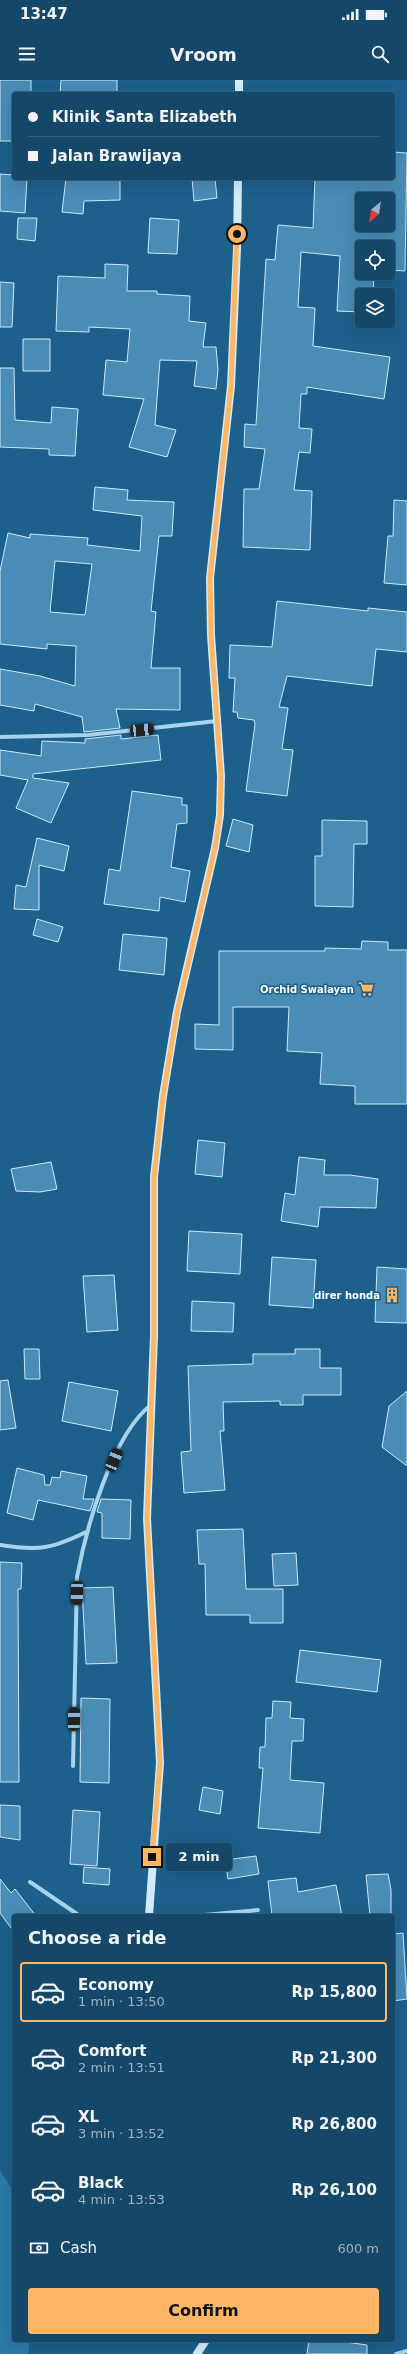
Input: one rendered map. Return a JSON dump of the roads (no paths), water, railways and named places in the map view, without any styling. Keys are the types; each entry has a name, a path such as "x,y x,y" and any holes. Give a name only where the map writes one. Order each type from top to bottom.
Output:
{"street":[{"path":"239,80 239,92"},
{"path":"149,1914 160,1763 147,1518 152,1404 155,1170 163,1096 176,1018 215,848 220,815 221,776 211,635 210,578 231,386 237,248 238,180"},
{"path":"0,737 88,735 217,721"},
{"path":"73,1766 77,1577 93,1510 119,1447 132,1424 141,1413 152,1404"},
{"path":"0,1545 27,1549 59,1545 88,1531"},
{"path":"30,1882 77,1914"},
{"path":"215,1914 258,1910"},
{"path":"198,2354 205,2342"},
{"path":"396,2354 407,2351"}],"place":[{"name":"Orchid Swalayan","path":"366,989"},
{"name":"direr honda","path":"392,1295"}]}
